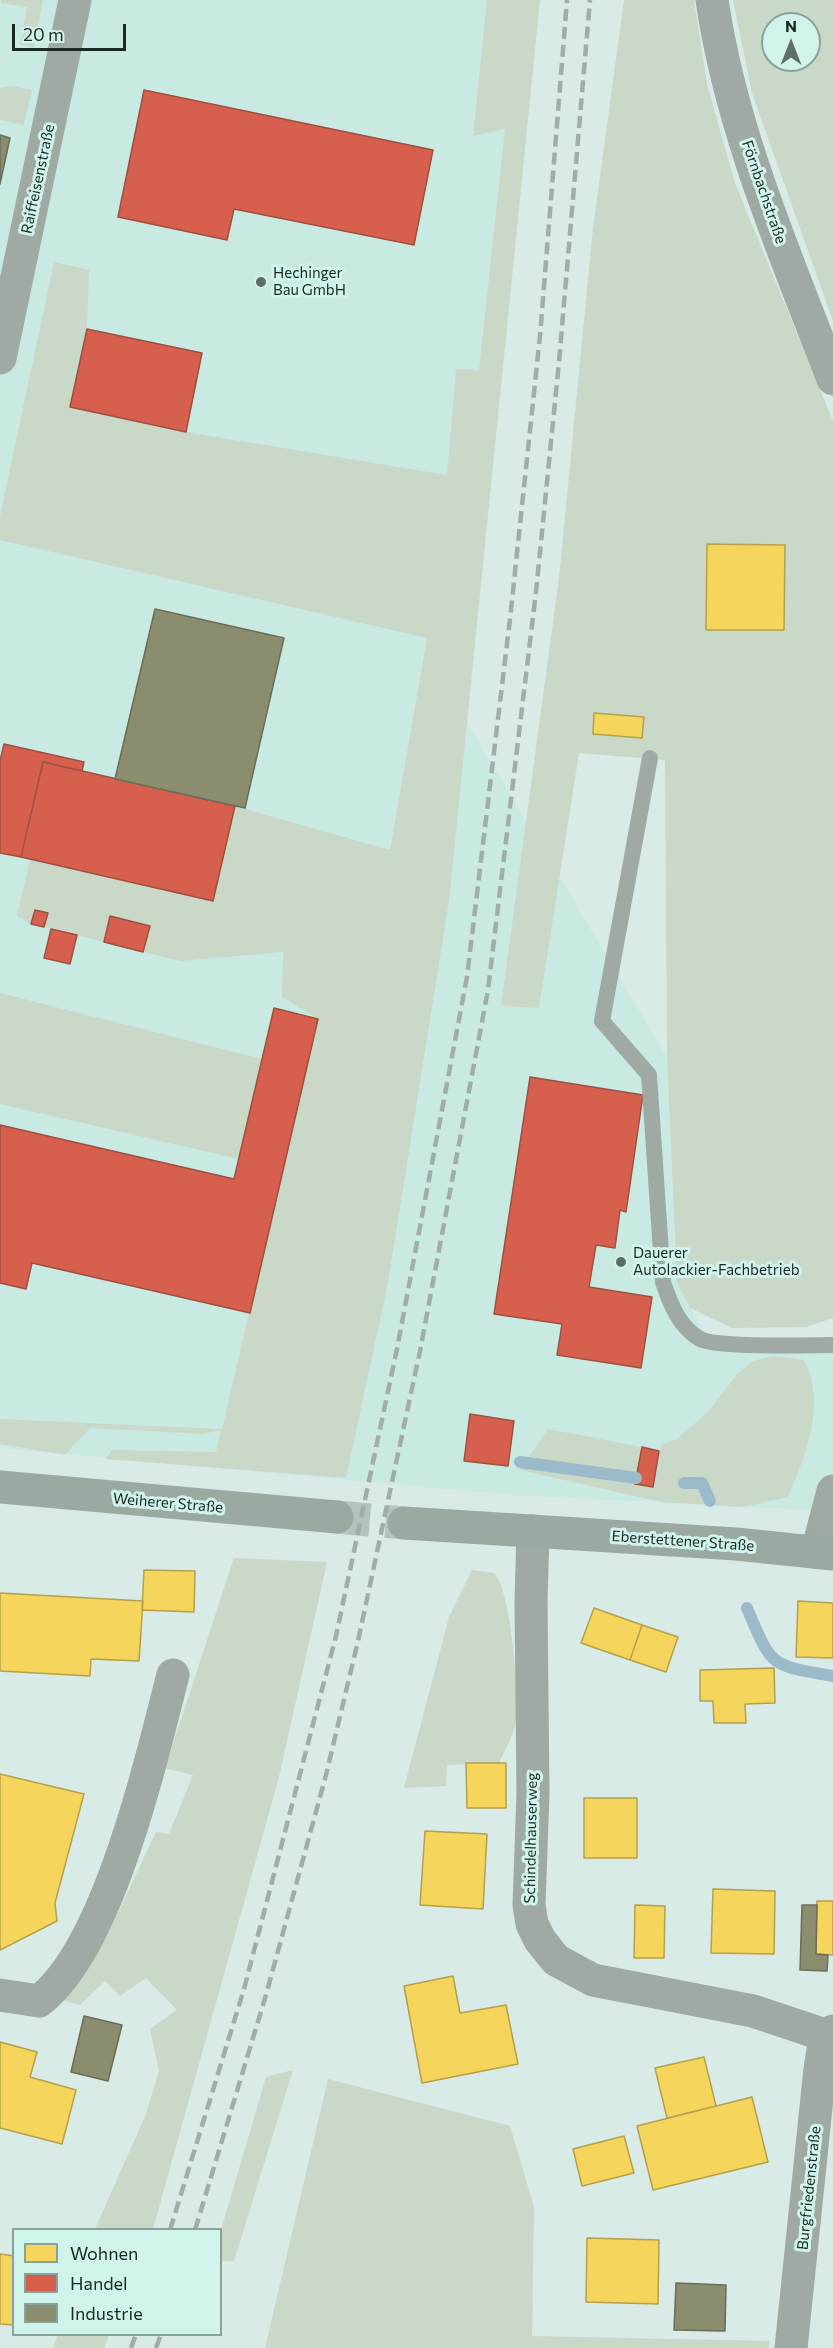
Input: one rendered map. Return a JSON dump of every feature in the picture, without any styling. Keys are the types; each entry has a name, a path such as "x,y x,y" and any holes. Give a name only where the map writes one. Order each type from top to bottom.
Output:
{"main road":[{"name":"Weiherer Straße","path":"0,1487 337,1517"},
{"path":"404,1523 533,1531"},
{"name":"Eberstettener Straße","path":"533,1531 723,1543 825,1553"}],"street":[{"name":"Raiffeisenstraße","path":"0,358 75,0"},
{"name":"Förnbachstraße","path":"712,0 742,129 777,232 833,379"},
{"path":"825,1553 833,1491"},
{"name":"Schindelhauserweg","path":"533,1531 533,1793 529,1905 532,1924 540,1940 556,1960 593,1980 638,1991 753,2011 831,2034"},
{"path":"0,1995 27,2001 39,2001 59,1981 91,1928 130,1829 173,1675"},
{"name":"Burgfriedenstraße","path":"791,2348 820,2069 831,2034"}],"lane":[{"path":"650,758 602,1021 649,1075 663,1282 669,1301 688,1330 709,1343 833,1345"}],"shaded area":[{"path":"0,0 540,0 467,722 667,1057 677,1283 709,1343 833,1345 833,1491 829,1511 512,1495 0,1448"},
{"path":"1,0 43,0 34,47 20,45 27,7 1,3"},
{"path":"487,0 540,0 449,901 388,1283 346,1478 106,1459 112,1450 216,1452 221,1430 203,1434 90,1428 65,1455 0,1444 0,1419 222,1429 318,1019 282,997 283,952 181,961 143,952 149,925 111,916 104,942 44,927 47,913 35,910 31,924 17,916 30,860 213,901 235,806 390,850 427,638 0,540 0,516 54,262 89,270 87,329 71,407 186,432 447,475 456,369 479,370 505,129 473,136"},
{"path":"624,0 694,0 707,84 735,183 833,421 833,1318 806,1327 732,1328 690,1308 677,1283 667,1057 665,760 579,753 539,1008 501,1006 559,578 593,228"},
{"path":"733,0 833,0 833,321 752,93"},
{"path":"12,86 32,90 24,125 0,120 0,88"},
{"path":"0,993 262,1059 239,1159 0,1104"},
{"path":"773,1356 804,1360 811,1377 814,1394 814,1411 807,1446 788,1497 743,1507 661,1502 520,1470 548,1429 642,1447 635,1484 652,1487 661,1445 677,1439 708,1412 738,1373 753,1361"},
{"path":"234,1558 327,1562 279,1777 153,2228 95,2228 146,2114 159,2071 150,2029 177,2010 146,1978 120,1996 105,1981 80,2005 59,1999 107,1936 156,1832 169,1834 193,1775 165,1768"},
{"path":"472,1570 494,1573 505,1599 515,1666 517,1706 514,1730 499,1763 447,1765 446,1786 404,1788 449,1617"},
{"path":"293,2070 234,2261 222,2261 222,2228 266,2077"},
{"path":"328,2079 510,2126 534,2207 532,2336 770,2341 768,2348 265,2348"},
{"path":"57,2336 109,2336 104,2348 53,2348"}],"building: Wohnen":[{"path":"707,544 785,545 784,630 706,630"},
{"path":"594,713 644,717 642,738 593,734"},
{"path":"144,1570 195,1571 194,1612 142,1610"},
{"path":"0,1593 143,1601 139,1661 91,1659 90,1676 0,1671"},
{"path":"798,1601 833,1603 833,1658 796,1657"},
{"path":"594,1608 642,1625 630,1660 581,1643"},
{"path":"642,1625 678,1637 666,1672 630,1660"},
{"path":"774,1668 775,1703 745,1704 746,1723 714,1723 713,1701 700,1701 700,1670"},
{"path":"466,1763 506,1763 506,1808 467,1808"},
{"path":"0,1774 84,1794 55,1903 57,1921 0,1950"},
{"path":"584,1798 637,1798 637,1858 584,1858"},
{"path":"425,1831 487,1834 483,1909 420,1905"},
{"path":"713,1889 775,1891 774,1954 711,1953"},
{"path":"817,1901 833,1901 833,1955 816,1954"},
{"path":"635,1905 665,1906 664,1958 634,1958"},
{"path":"453,1976 460,2013 506,2005 518,2064 422,2083 404,1986"},
{"path":"0,2042 37,2052 30,2077 76,2090 62,2144 0,2128"},
{"path":"704,2057 716,2106 667,2118 655,2068"},
{"path":"752,2097 768,2162 653,2190 637,2126"},
{"path":"624,2136 634,2173 582,2186 573,2149"},
{"path":"587,2238 659,2240 658,2304 586,2302"},
{"path":"0,2254 12,2256 12,2325 0,2324"}],"building: Handel":[{"path":"144,90 433,150 414,245 234,209 227,240 118,217"},
{"path":"87,329 202,353 186,432 70,407"},
{"path":"4,744 84,762 82,771 43,762 21,857 0,853 0,761"},
{"path":"43,762 235,806 213,901 21,857"},
{"path":"35,910 48,913 44,927 31,924"},
{"path":"110,916 150,926 143,952 104,942"},
{"path":"51,929 77,935 70,964 44,958"},
{"path":"274,1008 318,1019 250,1313 32,1263 26,1289 0,1283 0,1125 234,1179"},
{"path":"530,1077 643,1095 626,1212 620,1210 615,1248 596,1245 589,1287 652,1297 641,1368 557,1355 562,1324 494,1314"},
{"path":"470,1414 514,1421 508,1466 464,1461"},
{"path":"642,1447 659,1451 653,1487 635,1484"}],"building: Industrie":[{"path":"0,135 10,138 0,184"},
{"path":"155,609 284,638 245,808 115,779"},
{"path":"802,1905 817,1905 816,1954 828,1955 827,1971 800,1970"},
{"path":"84,2016 122,2025 108,2081 71,2072"},
{"path":"676,2283 726,2285 725,2331 674,2330"}],"waterway":[{"path":"520,1462 636,1478"},
{"path":"684,1483 702,1483 710,1501"},
{"path":"747,1608 762,1642 775,1660 796,1669 833,1676"}],"tunnel":[{"path":"337,1517 404,1523"}],"railway":[{"path":"171,2228 244,1989 336,1636 397,1349 467,977 510,619 540,336 567,0"},
{"path":"196,2228 266,1995 326,1775 358,1641 420,1351 488,990 536,592 559,362 590,0"},
{"path":"131,2348 135,2336"},
{"path":"156,2348 160,2336"}],"place":[{"name":"Hechinger Bau GmbH","path":"261,282"},
{"name":"Dauerer Autolackier-Fachbetrieb","path":"621,1262"}]}
